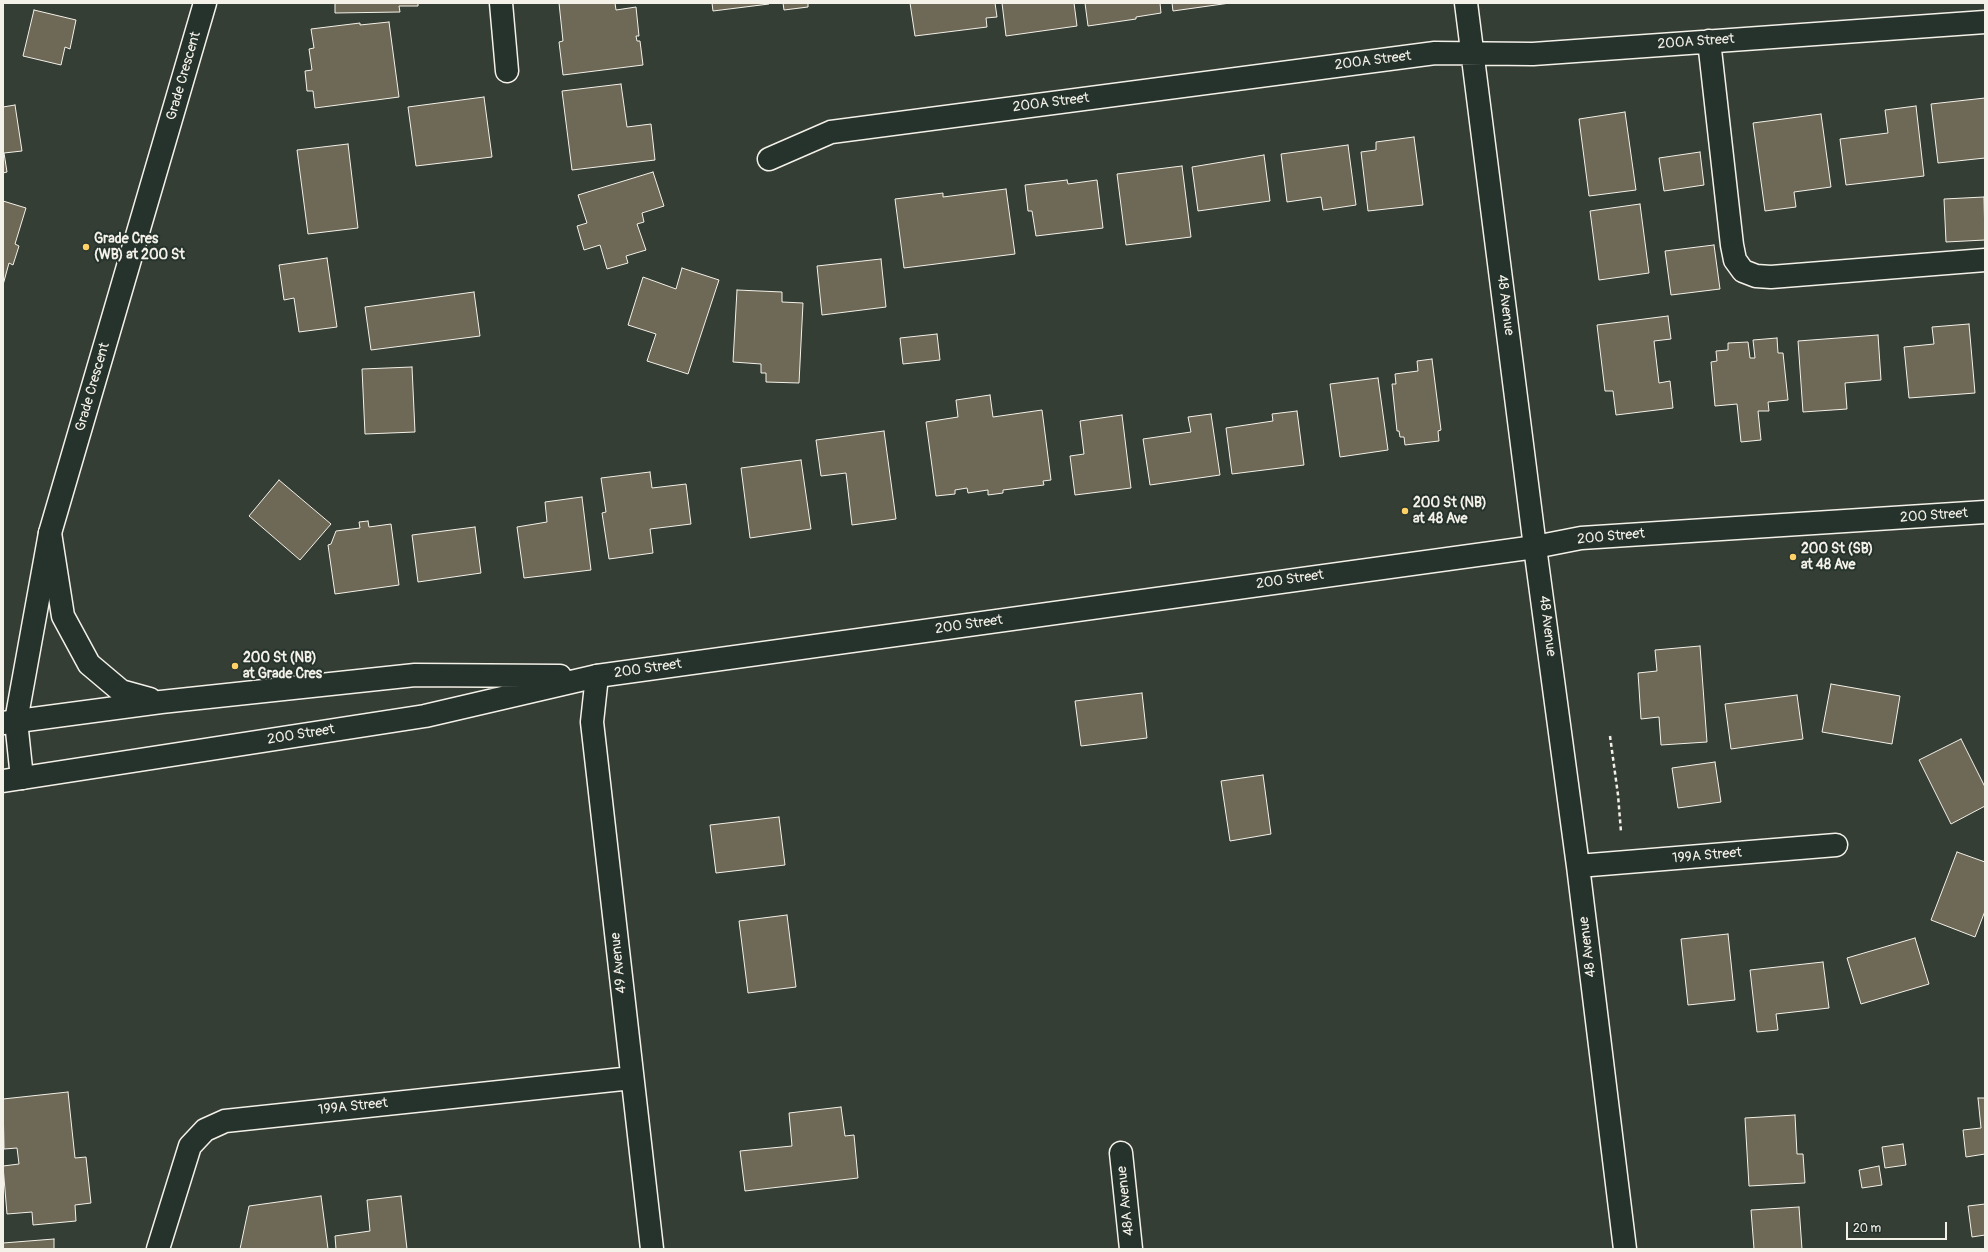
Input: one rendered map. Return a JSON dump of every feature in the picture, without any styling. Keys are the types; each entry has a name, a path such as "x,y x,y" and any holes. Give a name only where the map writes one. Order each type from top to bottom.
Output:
{"street":[{"name":"Grade Crescent","path":"13,779 10,722 50,533 205,3"},
{"path":"501,3 507,72"},
{"name":"48 Avenue","path":"1466,3 1535,547 1578,866 1625,1249"},
{"name":"200A Street","path":"769,159 831,132 1435,53 1533,54 1985,22"},
{"path":"1709,41 1732,245 1736,260 1743,271 1756,276 1771,277 1985,260"},
{"name":"200 Street","path":"13,779 425,716 598,676 1535,547 1581,538 1985,512"},
{"path":"50,533 63,616 89,664 121,691 161,702"},
{"name":"200 Street","path":"10,722 161,702 415,675 598,676"},
{"name":"49 Avenue","path":"598,676 592,722 652,1249"},
{"name":"199A Street","path":"1578,866 1836,845"},
{"name":"199A Street","path":"158,1249 190,1146 205,1130 225,1120 632,1078"},
{"name":"48A Avenue","path":"1121,1153 1131,1249"}],"path":[{"path":"1610,736 1618,795 1621,832"}],"building":[{"path":"335,3 418,3 418,6 399,6 400,12 335,13"},
{"path":"559,3 615,3 616,10 636,7 639,36 636,36 637,41 640,41 643,65 563,75 559,42 563,41"},
{"path":"712,3 769,3 769,4 713,11"},
{"path":"783,3 808,3 808,7 784,10"},
{"path":"910,3 995,3 997,17 986,18 987,27 915,36"},
{"path":"1002,3 1074,3 1077,26 1006,36"},
{"path":"1085,3 1160,3 1161,13 1136,17 1136,19 1088,26"},
{"path":"1172,3 1230,3 1173,11"},
{"path":"34,10 76,20 70,49 65,47 61,65 23,56"},
{"path":"389,22 399,97 315,108 313,91 307,91 305,71 312,70 309,49 314,48 311,29 360,23 360,25"},
{"path":"621,84 627,127 651,124 655,160 572,170 562,91"},
{"path":"484,97 492,157 416,166 408,107"},
{"path":"1985,98 1985,158 1938,163 1931,104"},
{"path":"15,105 22,151 4,153 7,172 3,173 3,107"},
{"path":"1916,106 1924,176 1846,185 1840,139 1888,133 1885,110"},
{"path":"1625,112 1636,190 1589,196 1579,119"},
{"path":"1821,114 1831,187 1794,192 1796,207 1765,211 1753,123"},
{"path":"1414,137 1423,205 1368,211 1361,152 1376,150 1376,142"},
{"path":"348,144 358,228 308,234 297,150"},
{"path":"1348,145 1356,205 1323,210 1321,197 1287,202 1281,154"},
{"path":"1700,152 1704,185 1664,191 1659,158"},
{"path":"1264,155 1270,201 1198,211 1192,167"},
{"path":"1182,166 1191,237 1126,245 1117,174"},
{"path":"653,172 664,206 642,213 644,222 637,224 646,250 626,256 628,263 607,269 600,245 584,250 577,226 587,223 578,195"},
{"path":"1067,180 1068,184 1097,180 1103,228 1036,236 1032,211 1028,211 1025,185"},
{"path":"1006,189 1015,254 904,268 895,199 943,193 943,197"},
{"path":"1984,197 1985,240 1946,242 1944,199"},
{"path":"3,201 26,208 15,244 19,246 13,265 9,263 3,285"},
{"path":"1640,204 1649,273 1599,280 1590,211"},
{"path":"1714,245 1720,289 1671,295 1665,251"},
{"path":"327,258 337,327 299,332 294,298 284,300 279,265"},
{"path":"881,259 886,307 822,315 817,266"},
{"path":"682,268 719,280 688,374 647,361 656,334 628,325 643,277 676,289"},
{"path":"737,290 782,292 782,302 803,303 799,383 766,382 766,373 761,373 761,364 733,362"},
{"path":"474,292 480,336 371,350 365,307"},
{"path":"1668,316 1671,339 1654,341 1659,383 1670,381 1673,408 1616,415 1613,391 1605,391 1597,325"},
{"path":"1969,324 1975,393 1909,398 1904,347 1934,344 1932,327"},
{"path":"937,334 940,360 903,364 900,338"},
{"path":"1878,335 1881,380 1845,383 1847,409 1803,412 1798,341"},
{"path":"1777,338 1778,353 1783,353 1788,400 1768,402 1769,411 1758,411 1761,440 1741,442 1737,404 1715,406 1711,362 1717,361 1716,351 1728,350 1728,343 1748,342 1750,358 1755,358 1753,340"},
{"path":"1432,359 1441,430 1438,431 1439,441 1405,445 1404,437 1400,437 1399,431 1397,431 1392,384 1396,384 1395,374 1418,371 1417,361"},
{"path":"412,367 415,432 365,434 362,369"},
{"path":"1378,378 1388,450 1340,457 1330,384"},
{"path":"990,395 993,417 1042,410 1051,480 1043,481 1044,485 1003,490 1003,493 988,495 988,490 968,493 967,488 955,490 955,494 936,496 926,422 958,417 956,400"},
{"path":"1297,411 1304,465 1232,474 1226,428 1273,421 1272,414"},
{"path":"1211,414 1220,475 1150,485 1143,439 1191,432 1188,417"},
{"path":"1122,415 1131,488 1075,495 1070,456 1084,454 1080,421"},
{"path":"884,431 896,519 852,525 846,473 821,476 816,440"},
{"path":"801,460 811,529 750,538 741,468"},
{"path":"650,472 652,488 686,484 691,524 650,529 653,553 609,559 602,513 606,512 601,478"},
{"path":"279,480 331,524 300,560 249,516"},
{"path":"582,497 591,570 524,578 517,527 547,522 545,502"},
{"path":"368,521 369,527 391,524 399,585 335,594 328,545 331,544 336,531 360,528 359,522"},
{"path":"475,527 481,573 418,582 412,535"},
{"path":"1700,646 1707,742 1661,745 1659,717 1641,719 1638,673 1657,671 1655,650"},
{"path":"1831,684 1900,696 1892,744 1822,732"},
{"path":"1142,693 1147,738 1081,746 1075,701"},
{"path":"1797,695 1803,739 1731,749 1725,704"},
{"path":"1961,739 1985,787 1985,806 1951,824 1919,760"},
{"path":"1715,762 1721,802 1678,808 1672,768"},
{"path":"1263,775 1271,834 1230,841 1221,781"},
{"path":"779,817 785,865 716,873 710,825"},
{"path":"1957,852 1985,862 1985,911 1975,937 1931,920"},
{"path":"787,915 796,987 748,993 739,921"},
{"path":"1728,934 1735,1000 1688,1005 1681,939"},
{"path":"1915,938 1929,984 1861,1004 1847,958"},
{"path":"1823,962 1829,1008 1776,1014 1778,1030 1757,1032 1750,970"},
{"path":"68,1092 75,1158 86,1157 91,1203 75,1205 76,1221 33,1225 32,1212 7,1214 3,1166 19,1164 17,1148 4,1149 3,1099"},
{"path":"1978,1098 1985,1098 1985,1154 1966,1157 1963,1130 1981,1128"},
{"path":"841,1107 845,1136 854,1135 858,1178 745,1191 740,1151 792,1146 789,1113"},
{"path":"1795,1115 1797,1154 1803,1154 1805,1183 1749,1186 1745,1118"},
{"path":"1903,1144 1906,1165 1885,1168 1882,1147"},
{"path":"1879,1166 1882,1185 1862,1188 1859,1170"},
{"path":"321,1196 328,1249 240,1249 249,1206"},
{"path":"401,1196 407,1249 336,1249 335,1236 370,1231 367,1200"},
{"path":"1985,1204 1985,1235 1972,1237 1968,1206"},
{"path":"1799,1207 1802,1249 1754,1249 1751,1210"},
{"path":"54,1239 54,1249 3,1249 3,1243"}],"place":[{"name":"Grade Cres (WB) at 200 St","path":"86,247"},
{"name":"200 St (NB) at 48 Ave","path":"1405,511"},
{"name":"200 St (SB) at 48 Ave","path":"1793,557"},
{"name":"200 St (NB) at Grade Cres","path":"235,666"}]}
